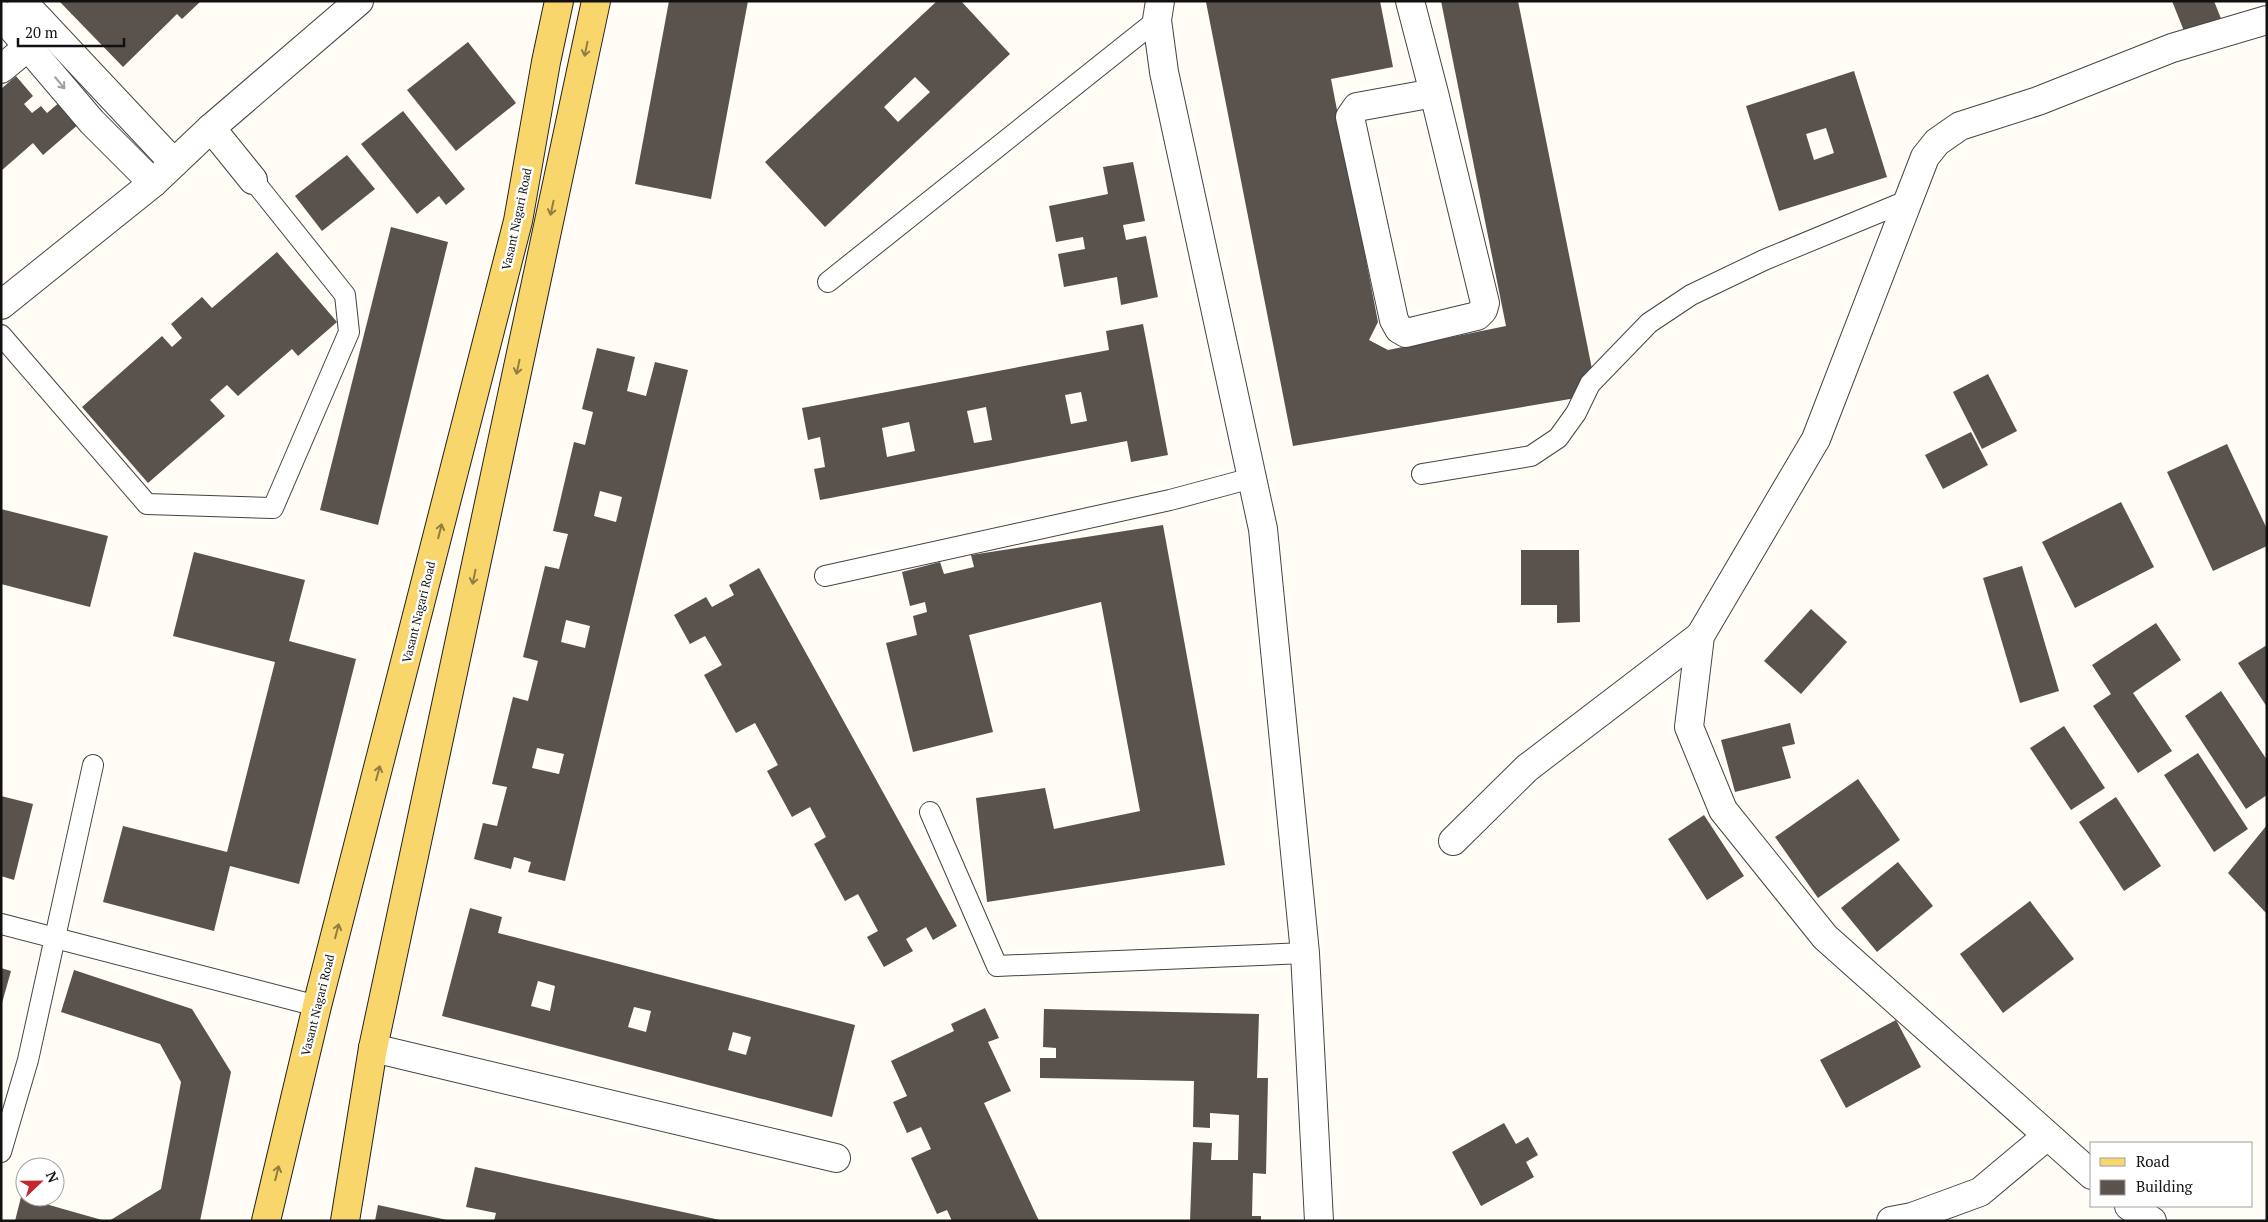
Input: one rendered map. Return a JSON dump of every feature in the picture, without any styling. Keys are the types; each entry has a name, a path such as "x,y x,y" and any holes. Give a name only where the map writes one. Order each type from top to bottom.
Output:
{"main road":[{"name":"Vasant Nagari Road","path":"266,1221 317,1006 518,221 546,62 560,1"},
{"path":"345,1221 374,1048 596,1"}],"street":[{"path":"22,1 174,163"},
{"path":"1410,1 1434,93 1485,303 1483,310 1477,316 1406,333 1399,329 1394,320 1350,116 1358,108 1368,104 1434,93"},
{"path":"1,306 153,182 211,128 355,3"},
{"path":"1159,11 1164,72 1263,529 1305,953 1318,1221"},
{"path":"1,15 92,122 153,182"},
{"path":"1453,841 1526,768 1700,636 1816,439 1925,157 1937,142 1960,126 2038,101 2172,48 2267,20"},
{"path":"1,69 29,46"},
{"path":"211,128 253,180"},
{"path":"1700,636 1689,727 1723,810 1824,937 2090,1173"},
{"path":"374,1048 836,1158"},
{"path":"1891,1221 1912,1216 1980,1192 2047,1136"},
{"path":"2131,1207 2152,1221"}],"lane":[{"path":"828,282 1159,11"},
{"path":"1,335 147,504 273,508 349,332 346,295 253,180"},
{"path":"1422,474 1531,456 1558,438 1576,413 1590,384 1649,323 1691,295 1764,260 1909,200"},
{"path":"825,576 1170,500 1252,478"},
{"path":"1,1152 28,1060 93,764"},
{"path":"930,812 997,966 1305,953"},
{"path":"1,924 317,1006"}],"building":[{"path":"59,1 201,1 182,19 177,14 123,67"},
{"path":"669,1 748,1 711,199 635,184"},
{"path":"937,1 961,1 1010,54 825,227 765,162","holes":["915,77 930,92 898,122 884,107"]},
{"path":"1380,1 1393,67 1331,79 1378,322 1369,340 1388,350 1506,326 1441,1 1518,1 1592,369 1576,398 1293,446 1206,2"},
{"path":"2172,1 2214,1 2224,26 2188,41"},
{"path":"468,42 516,103 456,151 407,90"},
{"path":"1854,71 1887,177 1779,211 1746,106","holes":["1826,128 1834,153 1814,160 1806,134"]},
{"path":"16,76 33,96 24,104 32,113 41,106 47,113 61,101 80,123 43,155 33,143 1,171 1,89"},
{"path":"403,111 465,189 446,205 439,196 417,214 361,144"},
{"path":"347,155 375,189 322,231 295,196"},
{"path":"1133,162 1145,221 1123,225 1126,240 1146,236 1158,297 1121,305 1117,277 1064,287 1058,254 1085,249 1083,237 1056,242 1049,206 1108,194 1103,167"},
{"path":"391,227 448,242 378,525 320,510"},
{"path":"277,252 337,322 298,356 292,349 238,396 227,385 210,400 225,416 148,483 82,407 162,336 172,347 182,338 171,324 202,297 212,308"},
{"path":"1143,324 1168,455 1131,462 1127,441 820,500 814,469 825,467 820,437 808,440 802,408 1109,350 1106,331","holes":["1081,392 1087,421 1071,424 1065,395","986,407 992,440 974,443 967,411","909,422 915,451 887,457 882,428"]},
{"path":"597,348 635,357 627,391 646,396 655,362 688,370 565,881 528,872 531,862 514,857 511,869 474,859 483,823 497,826 507,787 492,784 513,697 528,701 538,661 523,657 545,566 559,569 568,534 553,531 574,442 585,445 593,412 582,409","holes":["600,491 622,497 616,522 594,516","566,620 590,626 585,648 561,642","537,748 564,754 559,774 532,768"]},
{"path":"1988,374 2017,431 1982,449 1953,392"},
{"path":"1971,432 1988,465 1943,489 1925,455"},
{"path":"2227,444 2267,529 2267,546 2213,571 2167,472"},
{"path":"2121,502 2154,567 2075,608 2042,542"},
{"path":"1,509 108,536 90,607 1,584"},
{"path":"1163,525 1225,865 987,902 976,798 1045,788 1054,829 1140,811 1101,602 969,635 993,732 913,752 886,643 917,635 913,616 927,612 925,602 910,606 902,572 940,562 944,574 974,567 971,555"},
{"path":"1521,550 1579,550 1580,622 1557,623 1557,605 1521,605"},
{"path":"194,552 305,580 289,641 356,659 299,884 230,866 214,931 103,902 123,826 227,852 275,662 173,636"},
{"path":"2022,566 2059,691 2020,703 1983,578"},
{"path":"759,568 957,926 933,940 926,927 906,939 913,951 884,967 867,937 878,931 858,894 845,901 814,844 826,837 810,807 792,817 767,771 778,765 755,723 736,733 704,675 722,665 705,636 690,644 674,615 706,597 712,607 734,595 729,585"},
{"path":"1811,609 1847,642 1801,694 1764,661"},
{"path":"2156,623 2181,660 2133,693 2172,751 2138,773 2093,706 2111,694 2092,665"},
{"path":"2267,645 2267,707 2238,663"},
{"path":"2221,691 2267,760 2267,795 2246,809 2185,716"},
{"path":"1790,723 1795,744 1782,747 1791,778 1735,792 1721,740"},
{"path":"2064,726 2105,788 2071,810 2030,748"},
{"path":"2198,753 2248,829 2214,852 2164,775"},
{"path":"1858,779 1900,840 1818,898 1775,837"},
{"path":"1,796 33,804 14,880 1,876"},
{"path":"2116,797 2161,866 2124,891 2079,822"},
{"path":"1704,815 1744,876 1707,900 1668,839"},
{"path":"2267,825 2267,914 2228,873"},
{"path":"1898,862 1933,906 1877,952 1841,908"},
{"path":"2030,901 2074,959 2003,1013 1960,954"},
{"path":"470,908 502,917 498,933 855,1025 832,1117 442,1016","holes":["538,981 555,986 550,1011 531,1006","634,1007 651,1011 646,1032 628,1027","733,1032 751,1037 746,1055 728,1050"]},
{"path":"1,968 11,971 2,1003 1,1003"},
{"path":"74,970 192,1009 231,1072 200,1221 109,1221 161,1189 181,1082 160,1044 61,1012"},
{"path":"985,1008 999,1038 988,1042 1011,1091 984,1103 1039,1221 952,1221 947,1210 937,1214 911,1158 931,1149 921,1127 907,1133 893,1102 907,1096 891,1061 954,1031 951,1024"},
{"path":"1044,1009 1259,1014 1257,1078 1268,1078 1266,1174 1253,1173 1252,1216 1261,1216 1261,1221 1190,1221 1193,1142 1212,1143 1211,1160 1238,1160 1239,1115 1210,1113 1210,1128 1193,1127 1194,1081 1040,1078 1040,1058 1056,1058 1056,1048 1043,1047"},
{"path":"1896,1020 1921,1067 1846,1108 1820,1060"},
{"path":"1504,1123 1516,1144 1528,1137 1538,1155 1526,1162 1534,1177 1481,1206 1452,1152"},
{"path":"475,1167 720,1221 494,1221 496,1213 466,1207"},
{"path":"378,1205 447,1220 447,1221 375,1221"},
{"path":"18,1207 56,1207 102,1220 102,1221 15,1221"}]}
